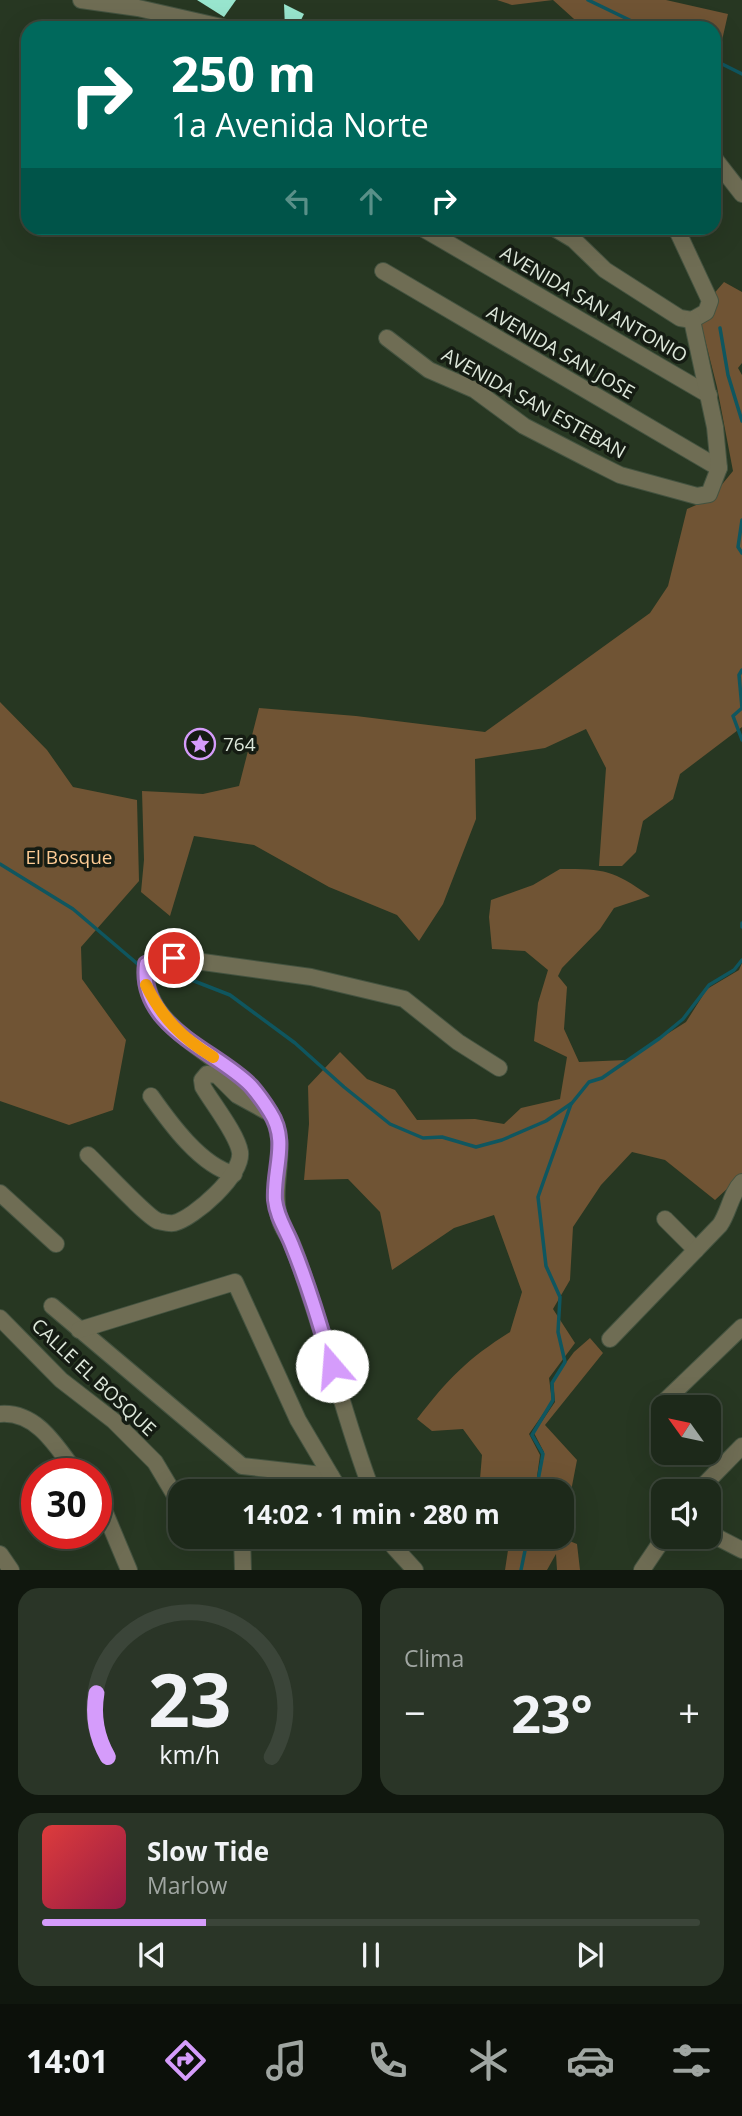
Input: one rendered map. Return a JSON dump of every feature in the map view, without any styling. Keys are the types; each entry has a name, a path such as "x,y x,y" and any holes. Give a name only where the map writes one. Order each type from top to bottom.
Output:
{"street":[{"path":"80,0 138,8 195,21"},
{"path":"721,167 742,194"},
{"name":"AVENIDA SAN ANTONIO","path":"434,235 709,395"},
{"path":"566,235 605,270 680,318 692,320 706,312 710,301 679,235"},
{"name":"AVENIDA SAN JOSE","path":"383,271 719,468"},
{"path":"692,320 709,395 719,468"},
{"name":"AVENIDA SAN ESTEBAN","path":"387,338 429,370 475,390 524,426 599,464 649,484 697,496 709,495 719,468"},
{"path":"368,1479 310,1296 291,1241 280,1223 275,1199 281,1143 271,1114 251,1086 186,1041 166,1021 144,981 146,964 159,958 174,958 312,977 404,999 458,1042 499,1068"},
{"path":"88,1155 155,1220 171,1224 190,1216 234,1174 240,1160 240,1151 203,1087 202,1080 207,1074 217,1075 237,1095 271,1114"},
{"path":"151,1096 175,1130 221,1171 234,1174"},
{"path":"610,1339 737,1205 736,1188 742,1182"},
{"path":"0,1193 56,1244"},
{"path":"665,1219 696,1250"},
{"path":"79,1330 235,1282 298,1420 333,1479"},
{"path":"52,1306 243,1466 331,1476"},
{"name":"CALLE EL BOSQUE","path":"0,1318 61,1380 114,1421 155,1462 168,1484"},
{"path":"670,1395 742,1327"},
{"path":"0,1414 28,1417 49,1437 65,1458"},
{"path":"710,1479 742,1446"},
{"path":"112,1529 129,1570"},
{"path":"721,1539 742,1550"},
{"path":"242,1549 243,1570"},
{"path":"398,1549 415,1570"},
{"path":"642,1570 656,1549"},
{"path":"0,1554 11,1570"}],"green space":[{"path":"497,0 553,0 512,5"},
{"path":"553,0 666,0 728,14 721,45 721,21 576,21"},
{"path":"724,282 742,292 742,363 738,368 742,375 742,727 680,774 673,799 643,821 636,852 622,866 599,866 606,768 586,729 545,748 475,759 476,819 443,904 419,941 397,915 329,887 254,845 194,836 170,916 141,892 144,860 142,791 203,794 239,786 259,708 356,716 485,732 650,613 668,586 687,509 710,499 733,471 717,387 698,312"},
{"name":"El Bosque","path":"0,702 47,750 73,787 137,800 139,881 81,947 82,979 126,1040 113,1110 69,1125 0,1101"},
{"path":"560,869 599,871 617,876 650,896 614,908 600,929 562,968 558,976 567,987 564,1029 579,1062 626,1060 686,1022 707,989 739,970 742,963 742,1175 715,1200 665,1160 632,1152 601,1185 573,1227 570,1280 553,1309 575,1343 549,1378 552,1401 529,1434 540,1455 537,1479 480,1479 482,1455 463,1429 432,1431 417,1419 459,1371 510,1332 522,1292 494,1215 454,1228 392,1270 380,1212 348,1179 304,1180 309,1124 308,1086 340,1052 367,1079 395,1090 417,1120 475,1119 504,1124 521,1108 560,1099 567,1057 534,1041 538,1003 548,970 525,951 492,949 489,917 491,900 533,885"},
{"path":"590,1338 603,1353 545,1425 577,1460 573,1479 539,1479 544,1452 534,1433 555,1402 553,1380 574,1352"},
{"path":"574,1543 577,1544 580,1570 557,1570 556,1554 547,1570 505,1570 508,1549 574,1549"}],"building":[{"path":"197,0 236,0 224,17"},
{"path":"284,4 304,14 300,21 285,21"}],"waterway":[{"path":"588,0 632,21"},
{"path":"721,64 742,74"},
{"path":"720,328 728,375 742,421"},
{"path":"742,520 738,547 742,553"},
{"path":"742,670 739,675 742,708 733,716 742,740"},
{"path":"0,864 73,909 140,966"},
{"path":"150,970 171,972 230,995 295,1043 390,1124 423,1138 442,1137 476,1147 502,1140 546,1121 572,1103 589,1082 602,1078 683,1019 709,985 734,970 742,960"},
{"path":"538,1479 543,1454 532,1435 553,1400 552,1383 565,1362 558,1332 560,1297 546,1266 538,1197 571,1104"},
{"path":"521,1570 525,1549"}],"slow traffic":[{"path":"146,985 166,1021 186,1041 213,1057"}],"place":[{"name":"764","path":"200,744"}],"route":[{"path":"174,958 159,958 146,964 144,981 166,1021 186,1041 251,1086 271,1114 281,1143 275,1199 280,1223 291,1241 332,1366"}]}
